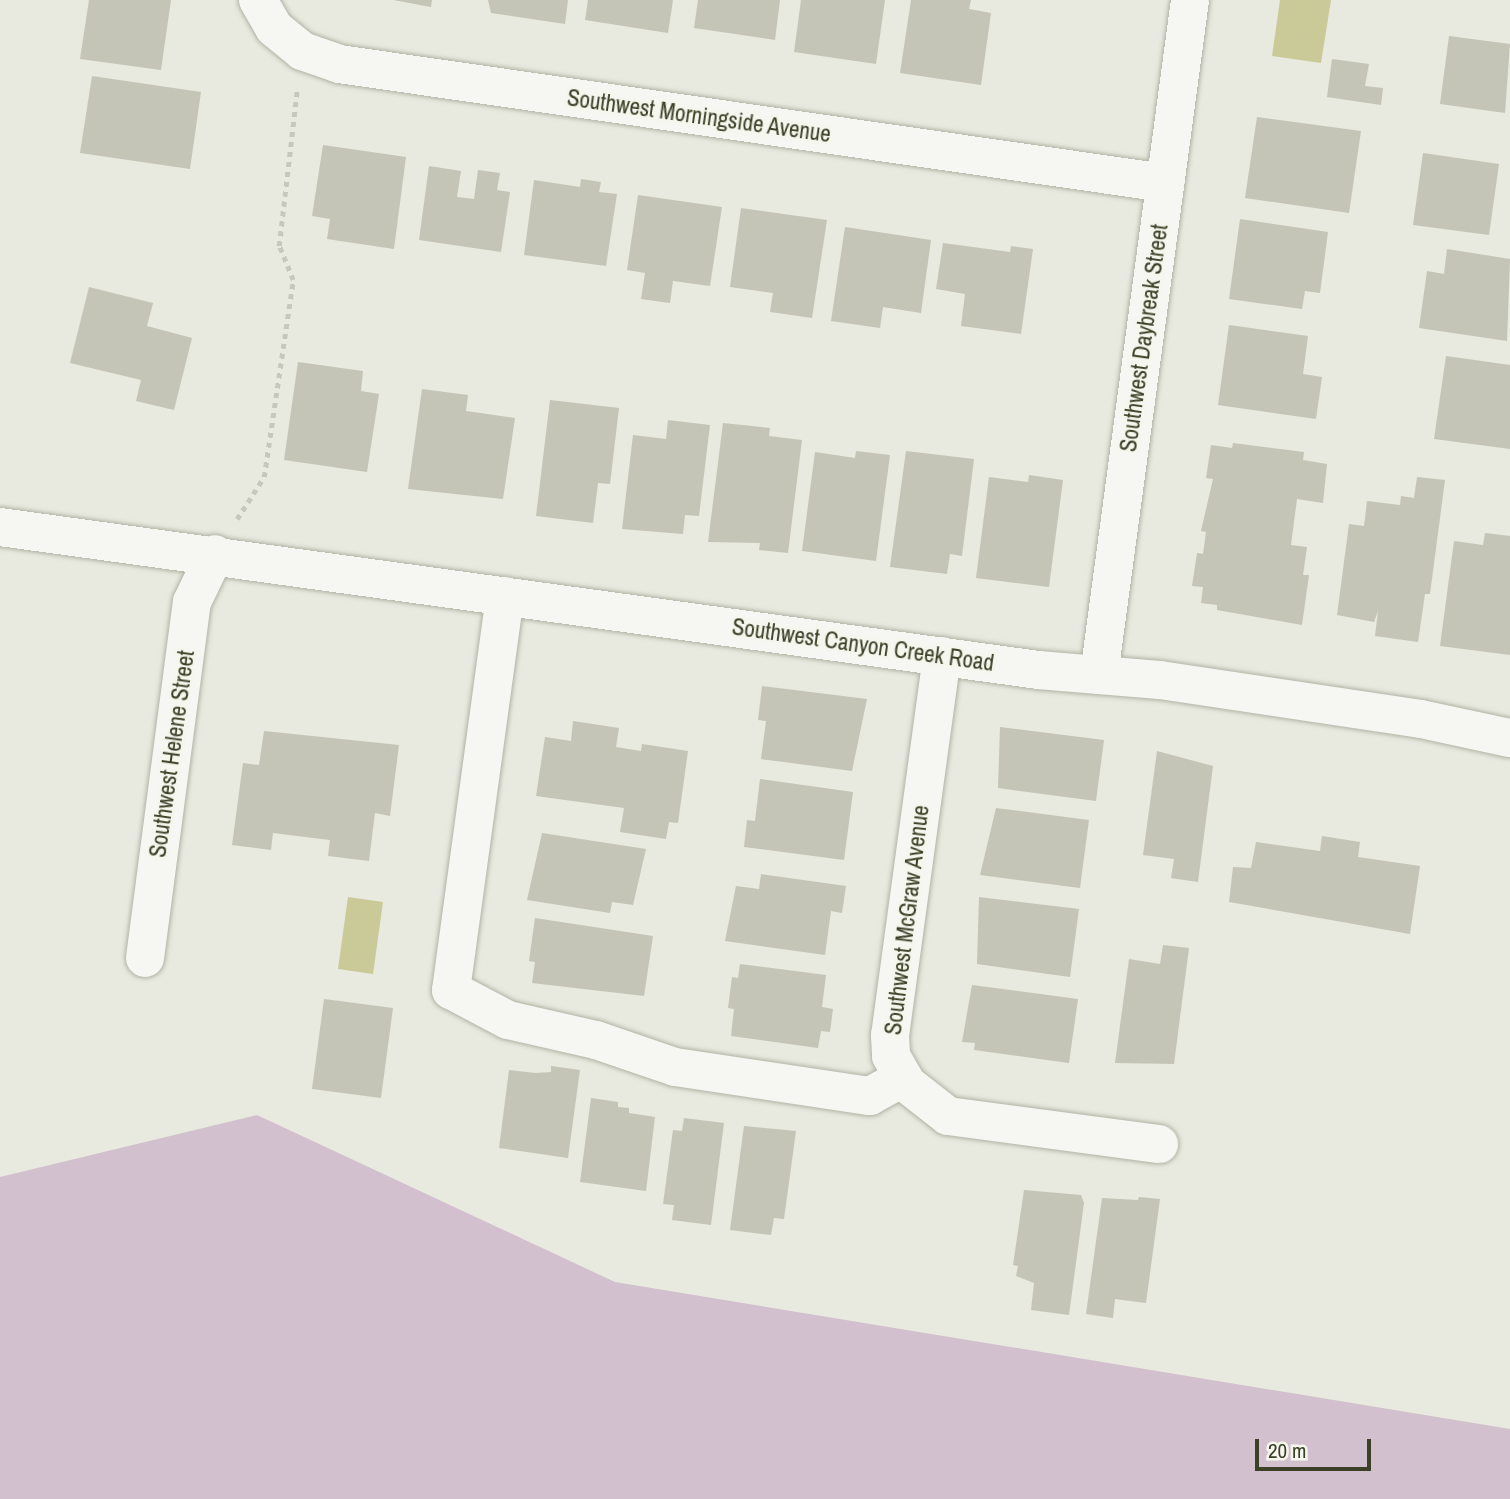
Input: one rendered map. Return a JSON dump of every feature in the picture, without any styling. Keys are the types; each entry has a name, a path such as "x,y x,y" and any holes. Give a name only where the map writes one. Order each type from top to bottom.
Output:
{"street":[{"name":"Southwest Morningside Avenue","path":"258,0 274,28 302,51 339,64 1165,183"},
{"name":"Southwest Daybreak Street","path":"1099,675 1190,0"},
{"name":"Southwest Canyon Creek Road","path":"0,527 1421,719 1510,738"},
{"name":"Southwest Helene Street","path":"145,958 192,602 215,554"},
{"path":"505,596 450,990 508,1020 596,1040 675,1068 870,1096 903,1078"},
{"name":"Southwest McGraw Avenue","path":"942,656 890,1035 891,1056 903,1078 933,1109 964,1120 1159,1144"}],"path":[{"path":"215,554 264,477 293,280 279,246 302,51"}],"shaded area":[{"path":"1280,0 1331,0 1321,63 1272,56"},
{"path":"348,897 383,902 373,974 338,969"},
{"path":"257,1115 615,1282 1510,1429 1510,1499 0,1499 0,1177"}],"building":[{"path":"89,0 171,0 161,70 80,59"},
{"path":"393,0 432,0 431,7"},
{"path":"488,0 568,0 565,24 491,13"},
{"path":"588,0 673,0 668,33 585,20"},
{"path":"698,0 780,0 775,40 694,28"},
{"path":"801,0 885,0 876,64 794,52"},
{"path":"911,0 971,0 969,9 991,13 981,85 900,73"},
{"path":"1449,36 1510,44 1505,113 1440,104"},
{"path":"1332,59 1369,64 1365,86 1383,88 1381,105 1327,97"},
{"path":"92,76 201,92 190,169 80,153"},
{"path":"1257,117 1361,131 1349,213 1245,198"},
{"path":"323,145 406,157 394,249 327,239 330,219 312,216"},
{"path":"1423,153 1499,164 1489,235 1413,225"},
{"path":"429,166 461,171 457,197 474,199 478,170 500,173 497,190 510,192 501,252 419,240"},
{"path":"581,179 601,182 599,192 617,194 606,266 524,255 534,180 580,187"},
{"path":"638,195 722,207 710,286 673,281 670,303 641,299 645,273 627,270"},
{"path":"741,208 827,220 812,318 770,312 773,293 730,287"},
{"path":"1240,219 1328,232 1320,293 1305,291 1302,309 1229,299"},
{"path":"845,227 931,240 921,313 883,307 880,328 831,321"},
{"path":"943,243 1010,252 1011,246 1033,249 1021,334 961,326 965,294 936,289"},
{"path":"1447,249 1510,259 1507,341 1419,328 1427,271 1444,274"},
{"path":"89,287 153,303 147,326 192,338 174,410 136,401 141,380 70,363"},
{"path":"1229,325 1308,336 1303,374 1322,377 1316,419 1218,405"},
{"path":"1446,356 1510,365 1510,449 1434,439"},
{"path":"298,362 363,371 361,391 379,394 367,472 284,460"},
{"path":"422,389 468,395 466,411 515,418 503,499 408,489"},
{"path":"550,400 619,408 610,484 598,483 593,523 536,516"},
{"path":"668,420 710,425 699,516 685,515 683,534 622,529 633,435 666,439"},
{"path":"723,423 770,428 769,436 802,440 788,553 759,550 760,543 708,542"},
{"path":"1233,443 1304,452 1303,460 1327,464 1323,503 1297,499 1291,545 1307,547 1303,575 1309,575 1302,625 1217,610 1217,605 1201,603 1203,587 1192,586 1197,553 1203,554 1206,532 1201,531 1213,479 1206,478 1211,445 1232,448"},
{"path":"856,451 890,455 876,561 802,551 815,452 855,458"},
{"path":"906,451 974,459 962,556 950,554 947,574 890,567"},
{"path":"1029,475 1063,480 1049,587 976,578 989,477 1028,482"},
{"path":"1417,477 1445,480 1430,594 1425,594 1418,642 1375,636 1378,611 1374,622 1337,615 1349,524 1364,526 1367,501 1400,505 1401,496 1414,498"},
{"path":"1485,533 1510,536 1510,655 1440,646 1454,541 1483,545"},
{"path":"762,686 867,699 852,771 761,759 766,721 758,720"},
{"path":"573,721 619,728 616,747 641,751 642,744 688,751 678,823 669,822 666,839 620,832 624,808 536,796 545,737 571,741"},
{"path":"1000,727 1104,740 1096,801 998,788"},
{"path":"264,731 399,745 390,816 375,813 369,861 328,856 330,840 273,833 271,850 232,845 243,763 259,765"},
{"path":"1157,751 1213,766 1198,882 1171,878 1174,859 1143,855"},
{"path":"760,779 853,792 844,860 744,847 747,820 755,821"},
{"path":"996,808 1089,820 1080,888 980,875"},
{"path":"542,833 646,849 633,905 612,902 610,913 527,900"},
{"path":"1322,836 1360,842 1358,857 1420,866 1410,934 1229,902 1233,867 1251,868 1256,842 1320,851"},
{"path":"761,874 846,886 842,913 831,911 825,955 725,941 736,886 759,889"},
{"path":"979,897 1079,909 1070,977 977,964"},
{"path":"535,918 653,936 644,996 532,983 535,962 529,961"},
{"path":"1163,945 1189,948 1174,1064 1115,1063 1129,959 1160,964"},
{"path":"740,964 826,975 822,1007 833,1009 830,1032 821,1031 818,1048 731,1036 734,1009 728,1008 732,977 738,978"},
{"path":"972,985 1078,999 1069,1063 974,1050 975,1043 962,1042"},
{"path":"324,999 393,1008 381,1098 312,1089"},
{"path":"551,1066 580,1070 568,1158 499,1148 509,1070 551,1072"},
{"path":"591,1098 618,1102 618,1107 629,1108 629,1113 655,1117 646,1191 580,1182"},
{"path":"684,1118 724,1123 711,1225 672,1220 674,1205 663,1204 673,1130 682,1131"},
{"path":"744,1126 796,1131 784,1219 774,1218 771,1235 730,1230"},
{"path":"1024,1190 1081,1195 1084,1203 1069,1315 1031,1310 1034,1283 1016,1276 1018,1266 1013,1265"},
{"path":"1139,1197 1160,1199 1146,1303 1115,1299 1113,1318 1086,1314 1102,1198 1138,1200"}]}
